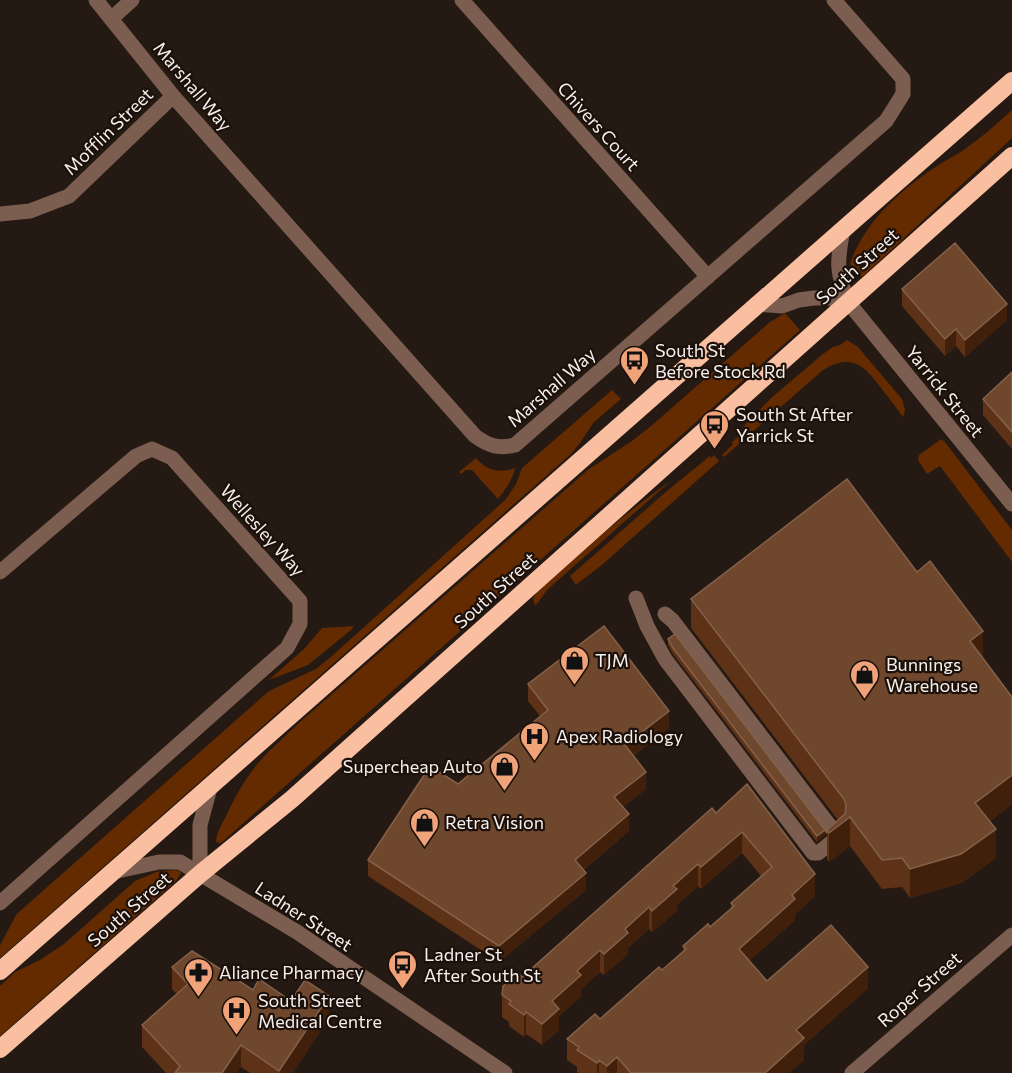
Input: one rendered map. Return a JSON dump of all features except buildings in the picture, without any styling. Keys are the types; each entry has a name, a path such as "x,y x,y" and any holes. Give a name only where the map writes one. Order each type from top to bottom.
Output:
{"highway":[{"name":"South Street","path":"0,971 1012,81"},
{"name":"South Street","path":"0,1049 200,874 292,800 1012,156"}],"street":[{"name":"Marshall Way","path":"96,0 174,96 476,436 496,448 515,445 886,121 903,94 903,79 834,0"},
{"path":"111,18 132,0"},
{"name":"Chivers Court","path":"462,0 708,277"},
{"name":"Mofflin Street","path":"0,214 30,211 69,196 174,96"},
{"name":"Yarrick Street","path":"843,230 838,270 848,302 1012,504"},
{"path":"758,304 782,306 814,298 848,302"},
{"name":"Wellesley Way","path":"0,571 136,456 152,449 172,458 300,601 300,624 287,648 0,903"},
{"path":"636,598 647,626 665,659 813,853 818,853 836,839 836,834 673,621 665,614"},
{"path":"200,874 200,825 210,788"},
{"name":"Ladner Street","path":"113,872 159,862 180,862 297,932 505,1073"},
{"name":"Roper Street","path":"852,1073 1012,935"}],"shaded area":[{"path":"1012,110 1012,138 862,277 850,264 856,249 873,222 908,187 961,152"},
{"path":"785,313 800,330 221,843 216,842 221,825 250,774 300,722 589,469 651,426 770,322"},
{"path":"847,340 858,347 902,399 905,410 903,417 868,372 853,363 835,364 823,370 724,457 722,455 741,434 744,426 771,398 823,354"},
{"path":"612,390 621,399 594,422 571,454 0,958 0,945 19,912 269,691 316,669 332,656 505,500 516,484 522,468"},
{"path":"941,439 1012,530 1012,562 940,466 927,474 918,460 919,455"},
{"path":"714,455 719,461 603,564 576,585 570,576 668,490"},
{"path":"476,458 494,470 504,471 515,468 511,480 498,499 472,470 466,470 461,474 459,472"},
{"path":"672,480 548,589 535,605 533,598 538,591 620,519"},
{"path":"354,626 308,665 269,680 304,649 322,628"},
{"path":"176,870 181,873 176,881 0,1036 0,986 15,972 40,960 64,944 135,881 156,872"}],"place":[{"name":"South St Before Stock Rd","path":"634,386"},
{"name":"South St After Yarrick St","path":"715,450"},
{"name":"TJM","path":"574,686"},
{"name":"Bunnings Warehouse","path":"865,700"},
{"name":"Apex Radiology","path":"535,762"},
{"name":"Supercheap Auto","path":"504,792"},
{"name":"Retra Vision","path":"424,848"},
{"name":"Ladner St After South St","path":"403,990"},
{"name":"Aliance Pharmacy","path":"198,998"},
{"name":"South Street Medical Centre","path":"237,1036"}]}
